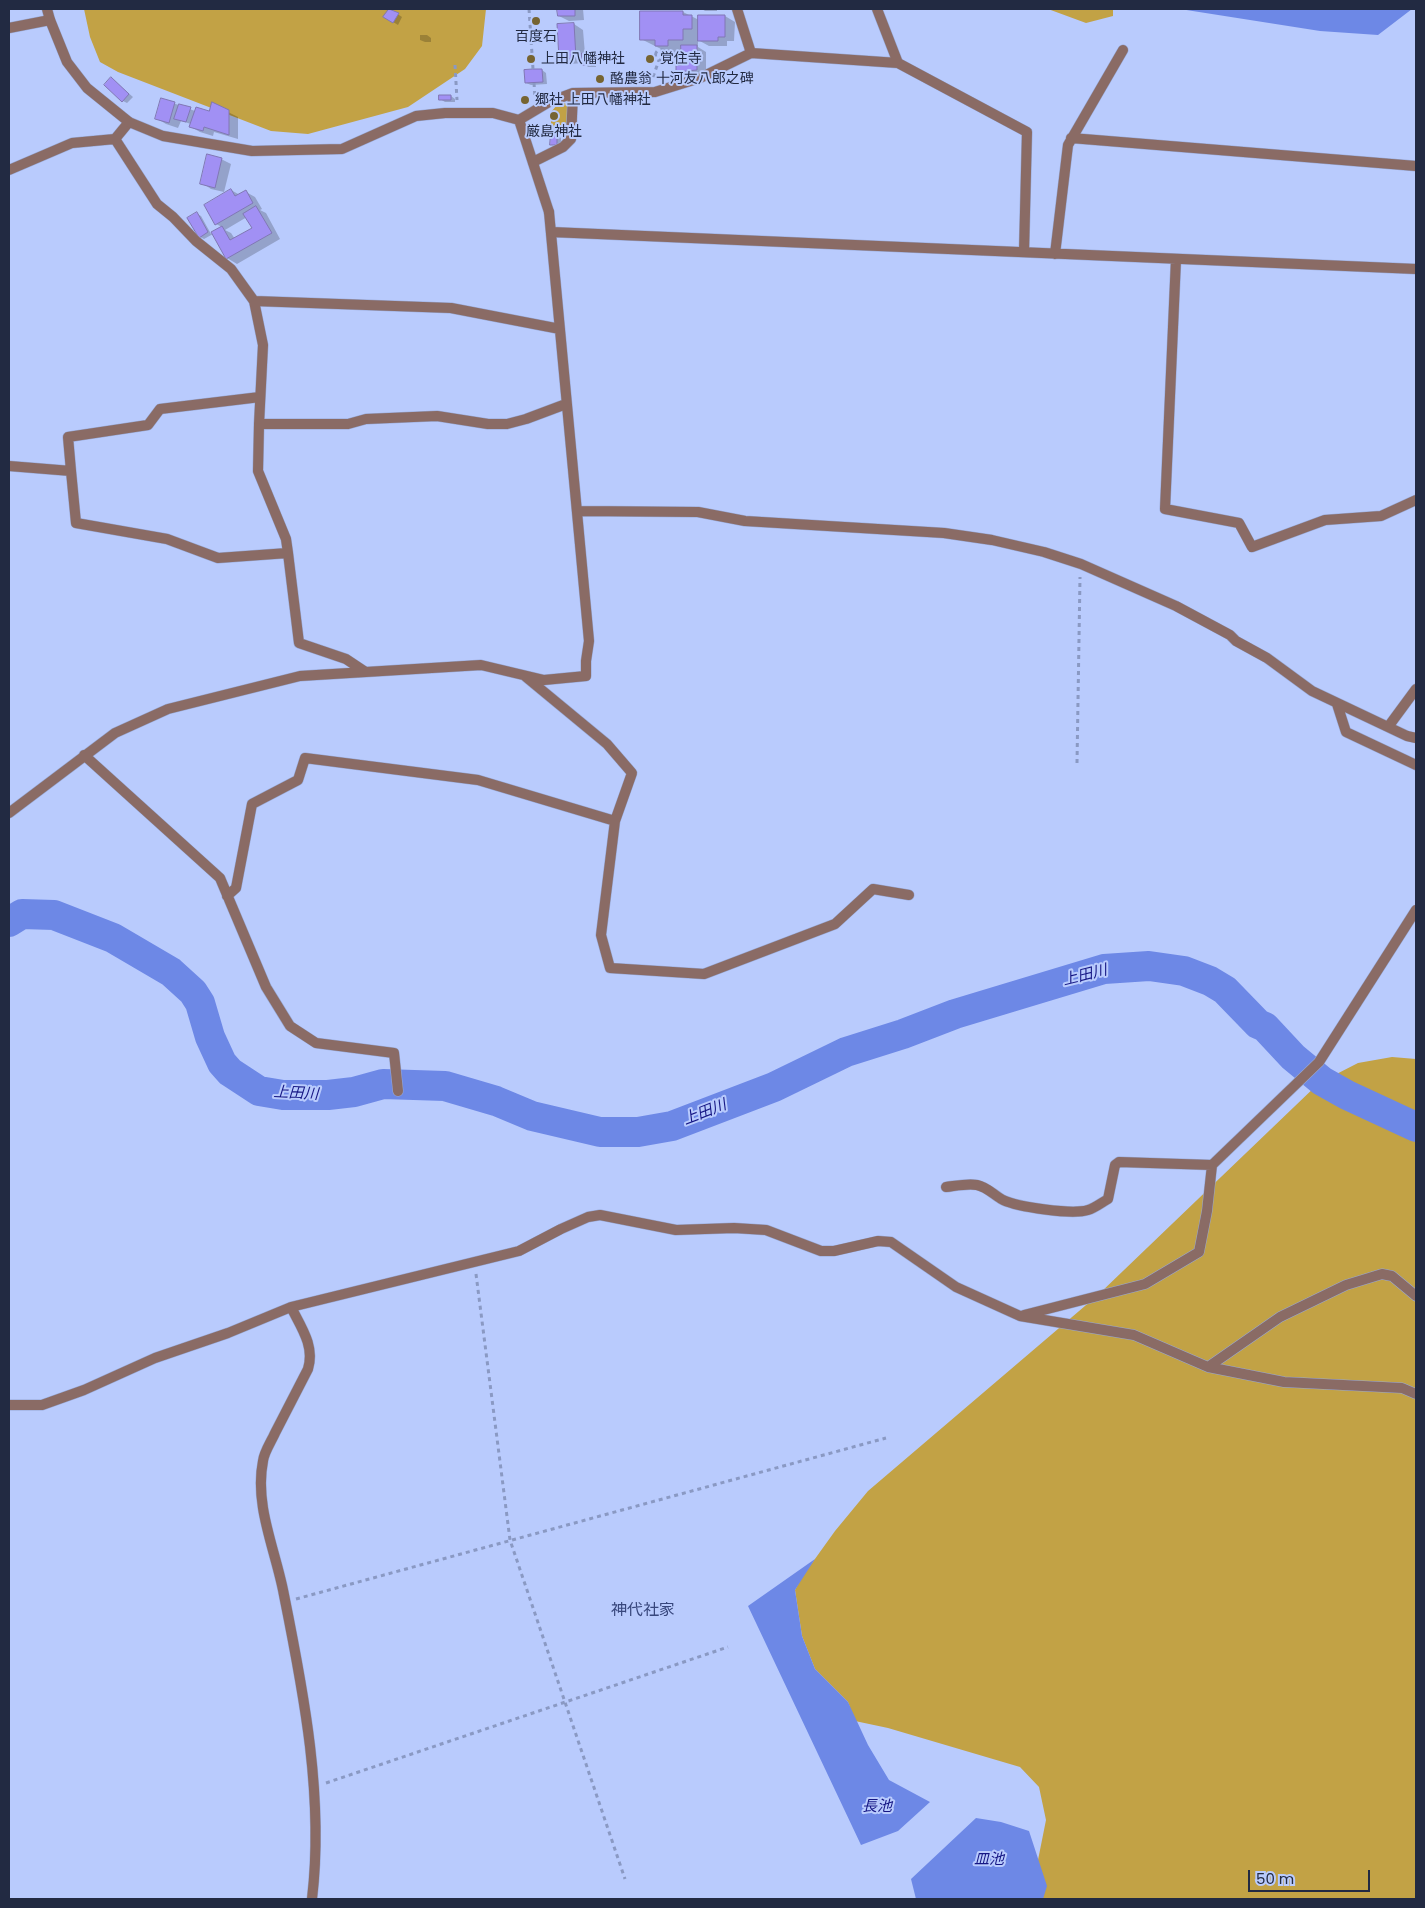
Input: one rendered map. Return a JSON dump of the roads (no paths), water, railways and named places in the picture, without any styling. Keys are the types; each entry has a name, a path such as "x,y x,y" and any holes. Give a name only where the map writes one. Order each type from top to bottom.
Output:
{"street":[{"path":"48,9 50,20 67,62 87,88 128,122 162,136 252,150 342,149 416,116 446,113 494,113 519,120 549,102 573,93 655,92 700,78 751,53 898,63 1027,132 1024,252"},
{"path":"737,9 751,53"},
{"path":"877,9 898,63"},
{"path":"9,28 50,20"},
{"path":"1055,254 1068,145 1123,50"},
{"path":"533,162 563,147 571,139 573,93"},
{"path":"9,814 115,733 168,709 300,676 481,665 544,680 586,676 589,641 549,212 519,120"},
{"path":"9,170 72,143 115,138 128,122"},
{"path":"115,138 157,204 231,269 254,301 263,345 258,471 286,539 299,643 346,659 364,671"},
{"path":"1072,138 1416,166"},
{"path":"551,232 1416,269"},
{"path":"1176,259 1165,509 1238,522 1252,547 1326,520 1381,516 1416,500"},
{"path":"254,301 451,308 560,329"},
{"path":"260,397 160,409 148,425 68,437 76,523 167,539 218,558 288,553"},
{"path":"259,424 348,424 366,419 437,416 488,424 507,424 566,404"},
{"path":"9,466 71,471"},
{"path":"578,510 698,512 745,521 944,533 992,540 1044,552 1081,564 1191,614 1267,658 1312,691 1337,704 1416,738"},
{"path":"523,675 607,744 632,773 615,821 601,935 610,968 704,974 835,924 873,889 909,895"},
{"path":"1388,727 1416,689"},
{"path":"1337,704 1346,732 1416,765"},
{"path":"84,755 220,878 266,987 290,1026 316,1043 394,1053 398,1091"},
{"path":"227,896 236,888 252,804 298,780 305,758 478,780 615,821"},
{"path":"1020,1316 1145,1284 1199,1252 1207,1211 1212,1165 1319,1062 1416,910"},
{"path":"946,1187 976,1184 1001,1199 1017,1205 1040,1209 1086,1211 1108,1199 1115,1165 1119,1162 1212,1165"},
{"path":"9,1405 42,1405 84,1390 156,1358 228,1333 291,1307 519,1251 570,1225 588,1217 600,1215 676,1230 734,1228 766,1230 821,1252 878,1241 891,1242 956,1287 1020,1316 1134,1335 1208,1367 1284,1382 1402,1388 1416,1394"},
{"path":"1208,1367 1280,1318 1346,1285 1382,1274 1392,1276 1416,1296"},
{"path":"291,1307 310,1349 311,1359 308,1369 263,1458 260,1480 267,1528 286,1601 303,1694 314,1788 316,1864 312,1899"}],"water":[{"path":"1180,9 1412,9 1378,35 1320,31"},
{"name":"長池","path":"815,1559 795,1590 802,1636 815,1669 848,1702 868,1745 889,1780 930,1802 898,1831 861,1845 748,1606"},
{"name":"皿池","path":"976,1818 1001,1822 1029,1831 1047,1886 1043,1899 916,1899 911,1879"}],"waterway":[{"name":"上田川","path":"9,922 22,914 54,915 113,938 171,972 193,992 200,1003 210,1037 222,1063 230,1072 259,1091 283,1095 328,1095 354,1092 383,1084 445,1086 496,1101 532,1116 600,1132 638,1132 672,1126 774,1087 846,1052 903,1034 955,1014 1104,969 1149,966 1184,971 1210,981 1225,990 1258,1024 1265,1027 1293,1057 1322,1081 1347,1095 1416,1127"}],"place":[{"name":"百度石","path":"536,21"},
{"name":"上田八幡神社","path":"531,59"},
{"name":"覚住寺","path":"650,59"},
{"name":"酪農翁 十河友八郎之碑","path":"600,79"},
{"name":"郷社 上田八幡神社","path":"525,100"},
{"name":"厳島神社","path":"554,116"}],"district":[{"name":"神代社家","path":"643,1611"}]}
